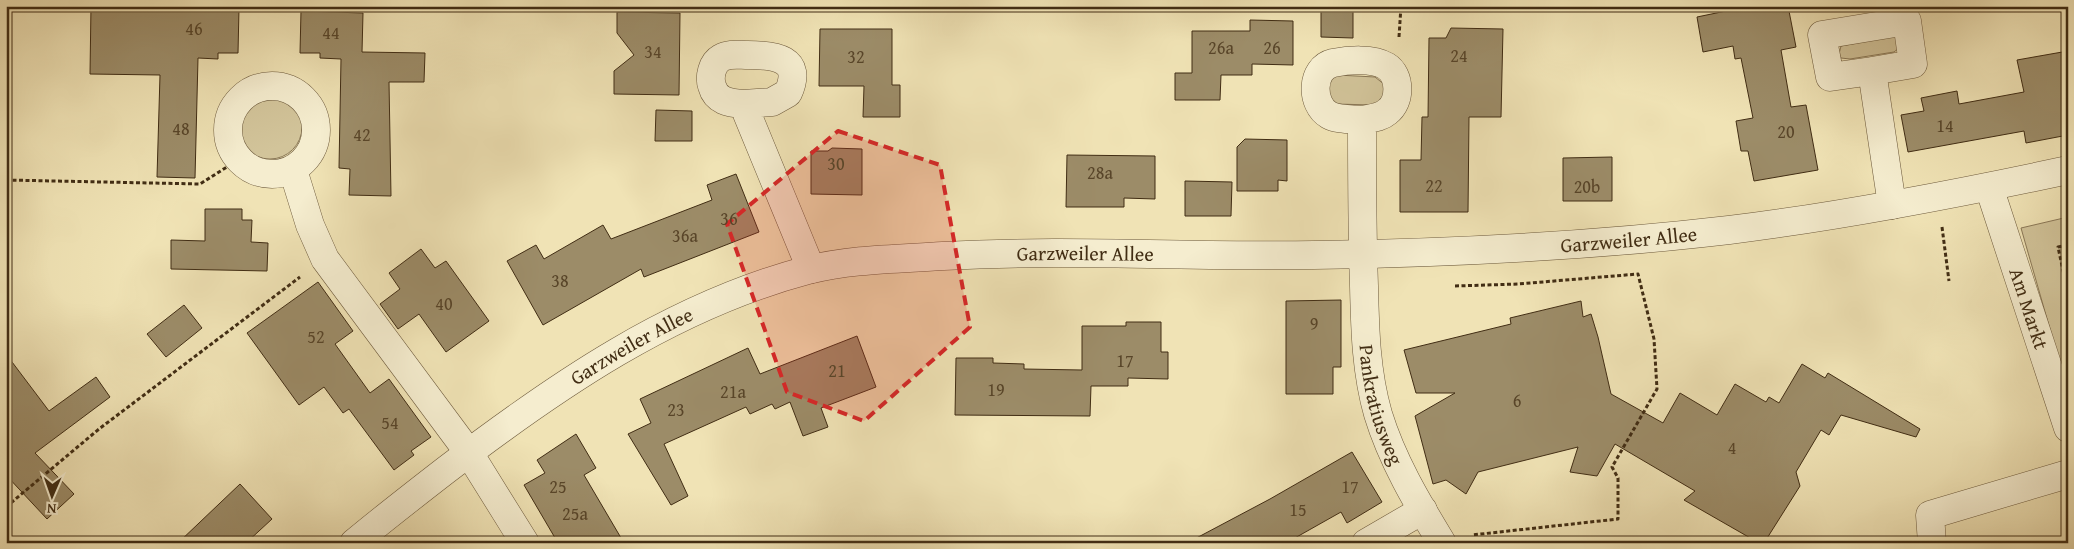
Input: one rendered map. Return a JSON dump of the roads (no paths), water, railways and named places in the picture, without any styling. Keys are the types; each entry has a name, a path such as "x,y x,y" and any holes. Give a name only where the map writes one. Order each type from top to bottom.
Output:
{"street":[{"path":"1872,71 1892,205"},
{"path":"276,86 290,89 302,97 311,108 316,121 313,149 305,161 293,170 279,174 264,174 250,169 238,160 230,147 227,132 229,117 236,104 247,94 260,87 276,86"},
{"path":"743,104 811,270"},
{"path":"1362,120 1363,254"},
{"path":"293,170 310,225 324,259 469,453 525,543"},
{"name":"Garzweiler Allee","path":"354,543 469,453 576,376 657,330 733,296 811,270 859,262 965,255 1363,254 1524,248 1669,236 1760,225 1892,205 2068,170"},
{"name":"Am Markt","path":"1989,187 2068,428"},
{"name":"Pankratiusweg","path":"1363,254 1366,352 1373,392 1392,451 1440,541"},
{"path":"1932,543 1930,515 2068,474"},
{"path":"1366,543 1423,510"}]}
